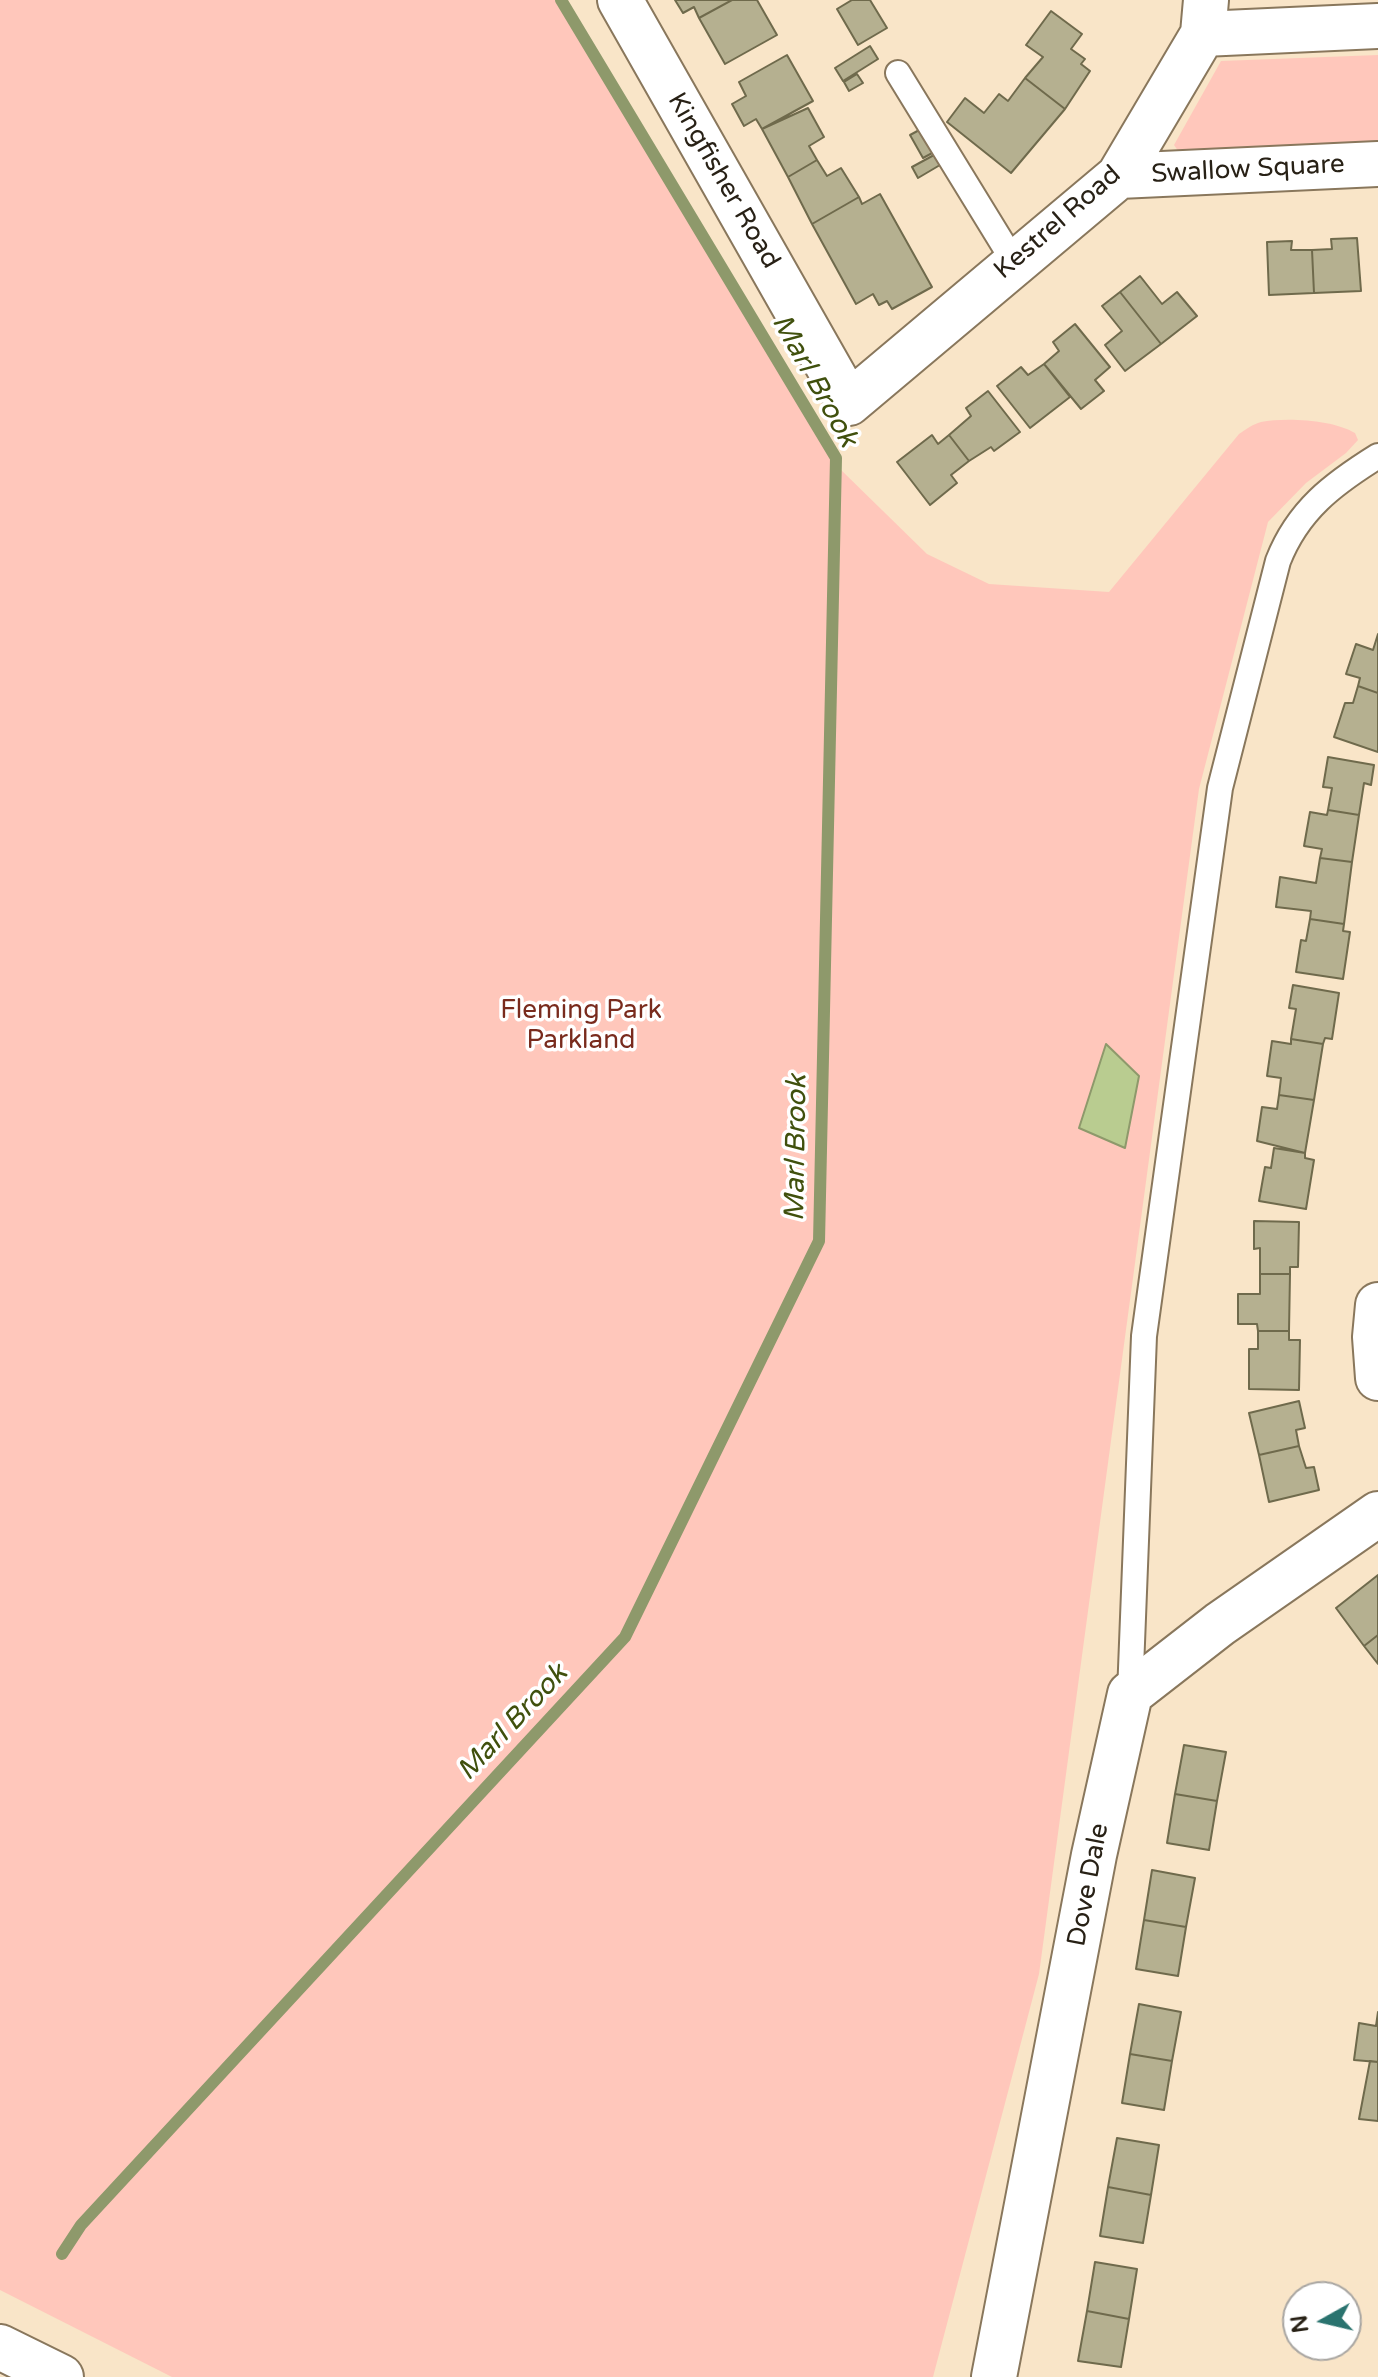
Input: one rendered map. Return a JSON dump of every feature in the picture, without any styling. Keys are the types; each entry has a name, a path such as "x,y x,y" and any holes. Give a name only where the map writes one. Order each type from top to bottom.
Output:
{"main road":[{"name":"Kingfisher Road","path":"620,0 849,403"},
{"name":"Kestrel Road","path":"849,403 1119,176 1204,17"},
{"path":"1204,17 1378,26"},
{"name":"Swallow Square","path":"1119,176 1378,164"},
{"path":"1378,1305 1378,1378"},
{"path":"1130,1694 1220,1624 1378,1514"},
{"name":"Dove Dale","path":"994,2377 1094,1855 1130,1694"},
{"path":"0,2347 61,2377"}],"lane":[{"path":"898,73 1014,262"},
{"path":"1130,1694 1144,1336 1220,788 1278,561 1288,535 1320,495 1378,456"}],"green space":[{"name":"Fleming Park Parkland","path":"0,0 566,0 838,467 927,554 989,584 1109,592 1239,434 1258,423 1283,420 1323,422 1355,433 1358,440 1306,483 1268,522 1199,789 1039,1974 933,2377 172,2377 0,2290"},
{"path":"1378,55 1378,148 1181,155 1174,145 1221,61"}],"shaded area":[{"path":"1106,1044 1139,1076 1125,1148 1079,1128"}],"building":[{"path":"675,0 732,0 699,18 694,7 683,13"},
{"path":"732,0 757,0 777,35 725,64 699,18"},
{"path":"852,0 870,0 887,28 858,45 837,9"},
{"path":"1051,11 1082,34 1071,49 1085,59 1081,64 1090,71 1065,109 1025,78 1043,57 1026,45"},
{"path":"870,46 878,59 843,81 835,68"},
{"path":"787,55 813,101 762,129 756,119 744,126 732,104 746,96 739,82"},
{"path":"857,74 863,83 849,91 844,82"},
{"path":"1025,78 1065,109 1011,173 947,122 965,98 984,113 999,94 1008,101"},
{"path":"808,108 824,137 809,146 817,160 788,177 762,129"},
{"path":"923,128 936,151 923,158 910,135"},
{"path":"934,155 940,165 918,178 912,167"},
{"path":"817,160 827,176 841,168 859,197 812,224 788,177"},
{"path":"880,194 932,287 892,309 887,301 879,305 873,294 856,304 812,224 859,197 862,204"},
{"path":"1357,238 1361,291 1314,293 1312,250 1332,249 1331,239"},
{"path":"1292,241 1291,250 1312,250 1314,293 1269,295 1267,242"},
{"path":"1140,276 1162,304 1177,292 1197,316 1161,344 1120,292"},
{"path":"1120,292 1161,344 1125,371 1105,345 1122,331 1102,306"},
{"path":"1075,324 1110,367 1095,380 1104,391 1081,409 1044,364 1059,351 1053,342"},
{"path":"1044,364 1070,397 1030,428 997,386 1021,367 1028,375"},
{"path":"988,391 1020,432 994,451 991,447 969,461 949,435 971,416 966,408"},
{"path":"932,435 938,444 949,435 969,461 951,475 957,483 930,505 897,462"},
{"path":"1378,634 1378,693 1358,686 1360,678 1346,674 1356,644 1373,650"},
{"path":"1358,686 1378,693 1378,752 1334,737 1345,703 1353,703"},
{"path":"1328,757 1374,765 1371,785 1364,783 1359,815 1328,810 1332,788 1323,787"},
{"path":"1328,810 1359,815 1352,862 1320,858 1322,849 1304,846 1310,812 1327,815"},
{"path":"1320,858 1352,862 1344,924 1310,919 1311,911 1276,907 1280,877 1316,883"},
{"path":"1310,919 1344,924 1343,931 1350,932 1343,979 1296,972 1301,940 1306,941"},
{"path":"1293,985 1339,993 1332,1039 1325,1038 1323,1044 1291,1039 1296,1009 1289,1008"},
{"path":"1291,1039 1323,1044 1314,1100 1279,1095 1281,1078 1267,1076 1272,1041 1291,1044"},
{"path":"1279,1095 1314,1100 1305,1153 1257,1141 1262,1107 1277,1109"},
{"path":"1274,1148 1305,1153 1305,1158 1314,1160 1306,1209 1259,1201 1265,1167 1271,1168"},
{"path":"1254,1221 1299,1222 1298,1267 1290,1267 1290,1274 1260,1274 1260,1248 1254,1249"},
{"path":"1260,1274 1290,1274 1289,1331 1258,1331 1257,1324 1238,1324 1238,1294 1260,1294"},
{"path":"1258,1331 1289,1331 1289,1340 1300,1340 1299,1390 1249,1389 1249,1349 1258,1349"},
{"path":"1299,1401 1305,1428 1296,1430 1299,1446 1259,1455 1249,1413"},
{"path":"1299,1446 1306,1468 1314,1467 1319,1490 1269,1502 1259,1455"},
{"path":"1378,1575 1378,1635 1364,1646 1336,1608"},
{"path":"1378,1635 1378,1664 1364,1646"},
{"path":"1184,1745 1226,1752 1217,1801 1175,1794"},
{"path":"1175,1794 1217,1801 1209,1850 1167,1843"},
{"path":"1152,1870 1195,1878 1186,1927 1144,1920"},
{"path":"1144,1920 1186,1927 1178,1976 1136,1969"},
{"path":"1139,2004 1181,2012 1172,2061 1130,2054"},
{"path":"1378,2012 1378,2062 1354,2060 1359,2023 1376,2026"},
{"path":"1130,2054 1172,2061 1164,2110 1122,2103"},
{"path":"1370,2061 1378,2062 1378,2121 1359,2119"},
{"path":"1117,2138 1159,2145 1151,2195 1108,2187"},
{"path":"1108,2187 1151,2195 1143,2243 1100,2236"},
{"path":"1095,2262 1137,2269 1129,2319 1087,2311"},
{"path":"1087,2311 1129,2319 1121,2367 1078,2361"}],"waterway":[{"name":"Marl Brook","path":"62,2254 81,2225 625,1637 819,1241 836,458 561,0"}]}
